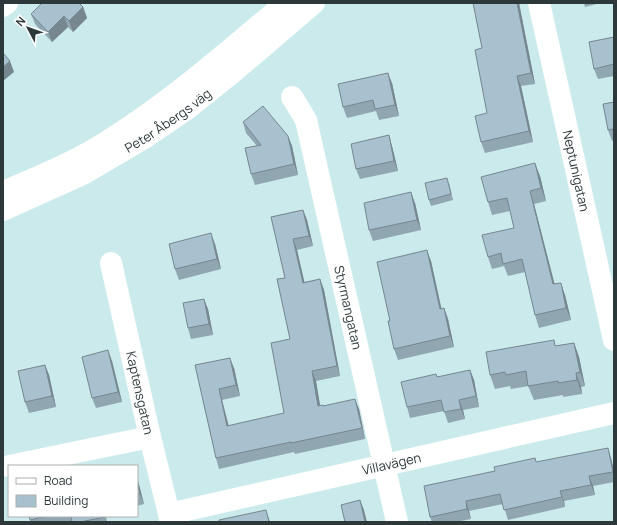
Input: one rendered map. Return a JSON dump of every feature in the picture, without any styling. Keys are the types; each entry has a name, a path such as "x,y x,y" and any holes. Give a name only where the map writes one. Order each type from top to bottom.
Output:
{"street":[{"path":"3,6 7,3"},
{"name":"Peter Åbergs väg","path":"3,192 62,167 113,138 168,101 286,3"},
{"name":"Peter Åbergs väg","path":"3,210 83,174 146,137 187,109 226,78 314,3"},
{"name":"Neptunigatan","path":"539,3 614,340"},
{"name":"Styrmangatan","path":"292,97 306,120 397,522"},
{"name":"Kaptensgatan","path":"111,263 150,437 170,518"},
{"name":"Villavägen","path":"170,518 384,466 614,413"},
{"path":"14,465 150,437"}],"building":[{"path":"42,3 79,3 83,7 69,21 64,16 48,32 31,14"},
{"path":"473,3 517,3 531,73 517,76 529,131 481,142 475,116 487,113 475,50 482,48"},
{"path":"614,37 614,64 594,69 589,42"},
{"path":"3,53 10,61 3,67"},
{"path":"388,73 395,105 375,109 373,100 343,107 338,84"},
{"path":"614,102 614,129 608,130 603,104"},
{"path":"263,106 288,136 294,164 251,174 245,148 261,145 243,122"},
{"path":"389,135 394,161 356,169 351,144"},
{"path":"535,163 541,188 530,191 553,284 561,283 566,308 535,315 522,259 503,264 501,253 488,257 482,235 514,228 507,198 488,202 481,177"},
{"path":"447,178 451,194 429,200 425,183"},
{"path":"411,192 417,220 369,230 364,203"},
{"path":"303,210 309,236 293,239 303,283 320,279 337,366 312,371 318,406 355,399 362,428 216,458 195,365 230,358 236,385 219,389 227,426 284,413 271,343 290,339 277,279 285,278 271,217"},
{"path":"211,233 217,259 175,269 169,244"},
{"path":"427,250 440,309 444,308 450,336 394,349 388,321 390,321 377,262"},
{"path":"204,299 209,324 188,328 183,303"},
{"path":"554,340 555,346 574,343 580,372 576,373 577,380 558,383 558,381 528,386 526,371 506,375 505,372 490,375 486,352"},
{"path":"108,350 118,392 92,398 82,357"},
{"path":"45,365 52,396 25,402 18,371"},
{"path":"470,370 476,396 459,400 461,409 444,412 441,400 407,407 401,382 436,374 437,377"},
{"path":"608,448 613,472 589,476 591,485 560,491 562,497 504,510 500,494 466,501 467,509 430,517 424,486 495,471 494,467 535,458 536,462"},
{"path":"360,500 365,522 345,522 341,505"},
{"path":"266,510 269,522 219,522 219,520"},
{"path":"29,517 43,517 30,520"},
{"path":"71,517 105,517 80,522 72,522"}]}
